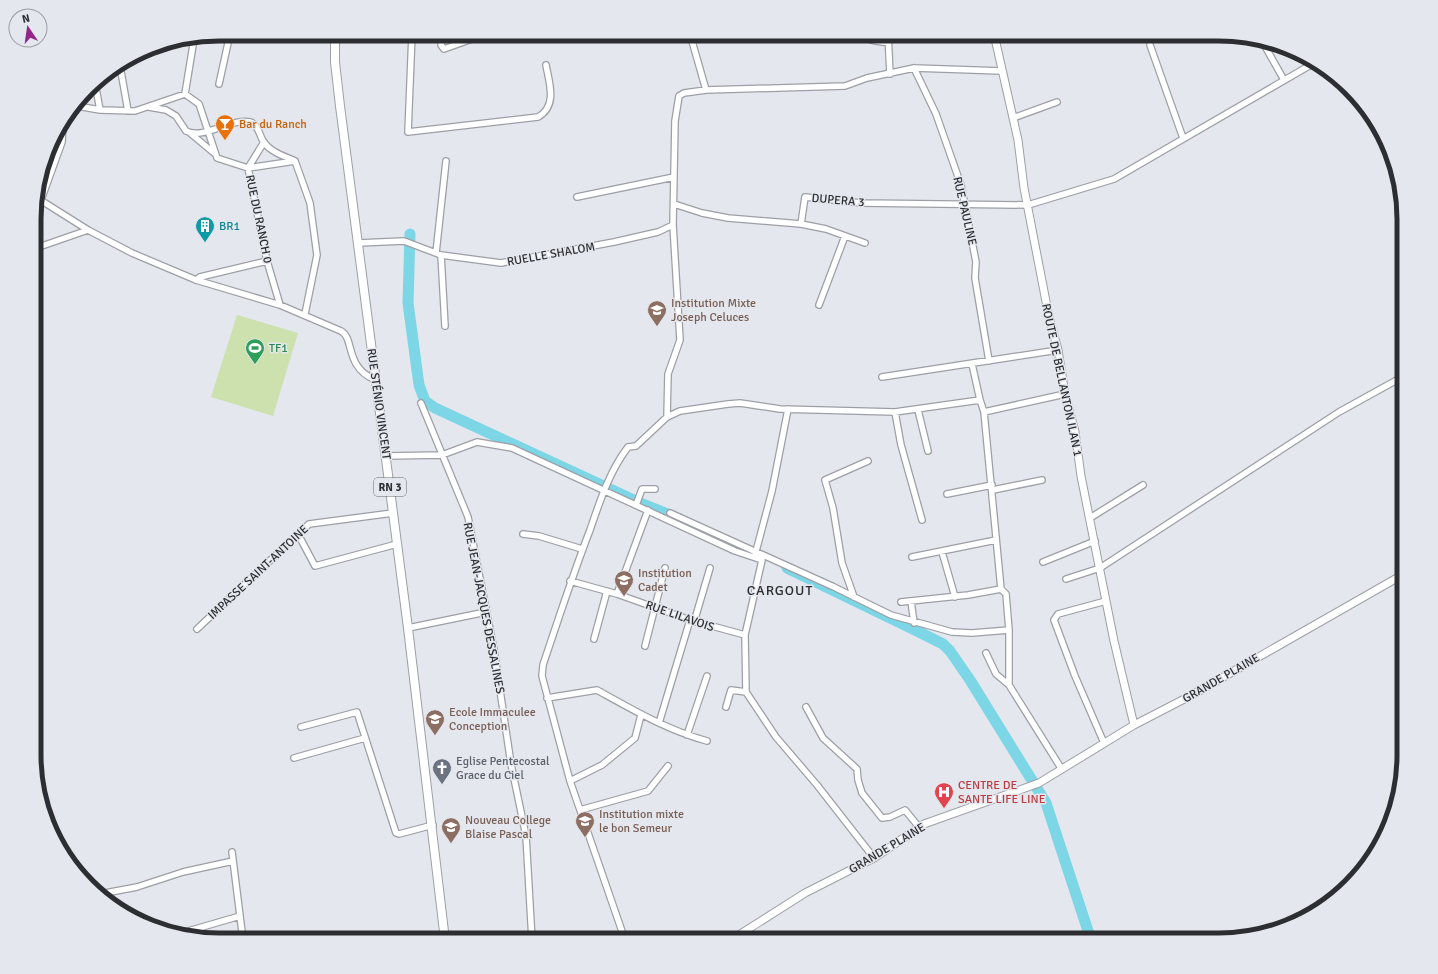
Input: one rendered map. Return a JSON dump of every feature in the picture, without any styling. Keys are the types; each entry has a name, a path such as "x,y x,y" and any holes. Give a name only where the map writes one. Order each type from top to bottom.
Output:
{"main road":[{"name":"RUE STÉNIO VINCENT","path":"335,41 336,76 408,628 445,933"}],"street":[{"path":"219,84 228,41"},
{"path":"412,41 408,132 538,117 547,110 552,94 546,65"},
{"path":"442,41 441,45 443,48 463,41"},
{"path":"692,41 706,90"},
{"path":"875,41 888,43 890,74"},
{"name":"ROUTE DE BELLANTON ILAN 1","path":"996,41 1018,140 1028,205 1049,317 1058,350 1065,394 1075,432 1081,476 1106,602 1134,725"},
{"path":"185,94 193,43"},
{"path":"1150,45 1183,138"},
{"path":"1265,47 1284,80"},
{"name":"DUPERA 3","path":"801,224 804,197 861,203 1028,205 1114,179 1309,66"},
{"path":"667,417 668,374 680,340 673,225 675,121 679,96 684,93 706,90 845,86 867,78 914,68 1002,71"},
{"name":"RUE PAULINE","path":"914,68 936,114 961,185 976,262 976,278 989,361"},
{"path":"121,71 128,111"},
{"path":"96,90 100,110"},
{"path":"81,107 100,110 135,111 185,94"},
{"path":"185,94 199,104 218,158 248,168 264,142"},
{"path":"1013,118 1057,102"},
{"path":"148,107 171,113 176,116 186,131 215,153"},
{"path":"190,133 208,130 236,122 252,122 256,126 264,142 276,153 295,161 310,203 318,255 305,314"},
{"path":"62,134 62,142 42,202 88,230 132,253 196,280 305,314 344,333 357,367 363,373 375,380"},
{"name":"RUE DU RANCH 0","path":"280,305 267,261 248,168 295,161"},
{"path":"445,326 438,254 446,161"},
{"path":"577,197 674,177"},
{"path":"674,204 702,213 728,218 801,224 826,229 865,243"},
{"name":"RUELLE SHALOM","path":"358,243 404,241 438,254 501,263 556,254 629,239 658,232 673,225"},
{"path":"41,246 88,230"},
{"path":"819,305 845,236"},
{"path":"196,280 200,277 267,261"},
{"path":"882,377 1058,350"},
{"path":"972,364 984,412 1001,589 1006,594 1009,630 1009,685"},
{"path":"1066,579 1100,568 1312,429 1397,380"},
{"path":"984,412 1065,394"},
{"path":"623,933 570,781 542,676 570,581 605,487 617,462 628,447 636,446 667,417 680,412 740,403 788,409 895,412 918,410 980,400"},
{"name":"RUE JEAN-JACQUES DESSALINES","path":"421,403 468,517 494,650 511,764 526,836 532,933"},
{"path":"755,556 772,490 788,409"},
{"path":"918,410 928,451"},
{"path":"895,412 901,445 922,520"},
{"path":"386,456 442,455 477,442 512,448 605,487 648,510 854,597 890,615 914,623 952,632 972,633 1009,630"},
{"path":"854,597 842,563 832,508 825,480 868,461"},
{"path":"947,494 1042,480"},
{"path":"1090,518 1143,485"},
{"path":"637,503 642,489 655,489"},
{"path":"617,594 648,510"},
{"name":"IMPASSE SAINT-ANTOINE","path":"197,629 309,524 393,513"},
{"path":"670,513 736,548"},
{"path":"298,534 315,566 397,544"},
{"path":"523,534 539,536 582,548"},
{"path":"912,558 996,540"},
{"path":"1043,562 1095,542"},
{"path":"942,552 955,597"},
{"path":"755,556 762,560 745,635 746,692 776,737 817,785 874,858"},
{"path":"645,646 665,568"},
{"path":"659,723 710,568"},
{"name":"GRANDE PLAINE","path":"742,933 806,893 874,858 920,827 1035,785 1104,742 1189,697 1397,578"},
{"name":"RUE LILAVOIS","path":"570,581 617,594 692,621 745,635"},
{"path":"901,602 955,597 1001,589"},
{"path":"594,639 607,591"},
{"path":"911,601 914,623"},
{"path":"1104,742 1074,676 1054,620 1058,614 1106,602"},
{"path":"408,628 486,612"},
{"path":"986,653 996,674 1009,685 1061,768"},
{"path":"687,735 707,676"},
{"path":"547,698 597,690 641,715 687,735 707,741"},
{"path":"726,707 731,690 746,692"},
{"path":"806,707 823,738 857,768 858,780 862,793 882,818 890,817 905,810 920,827"},
{"path":"301,727 355,712 359,714 365,738 396,833 399,834 433,826"},
{"path":"570,781 602,765 635,738 641,715"},
{"path":"294,758 365,738"},
{"path":"580,810 648,791 668,766"},
{"path":"232,852 242,933"},
{"path":"107,893 137,887 183,872 233,861"},
{"path":"190,930 240,916"}],"green space":[{"name":"TF1","path":"237,315 298,333 273,416 211,397"}],"waterway":[{"path":"410,234 408,303 419,385 425,401 435,408 638,502 680,519"},
{"path":"787,568 943,644 950,651 970,680 1046,803 1089,933"}],"place":[{"name":"Bar du Ranch","path":"225,141"},
{"name":"BR1","path":"205,243"},
{"name":"Institution Mixte Joseph Celuces","path":"657,327"},
{"name":"TF1","path":"255,365"},
{"name":"Institution Cadet","path":"624,597"},
{"name":"Ecole Immaculee Conception","path":"435,736"},
{"name":"Eglise Pentecostal Grace du Ciel","path":"442,785"},
{"name":"CENTRE DE SANTE LIFE LINE","path":"944,809"},
{"name":"Institution mixte le bon Semeur","path":"585,838"},
{"name":"Nouveau College Blaise Pascal","path":"451,844"}],"district":[{"name":"CARGOUT","path":"780,590"}]}
